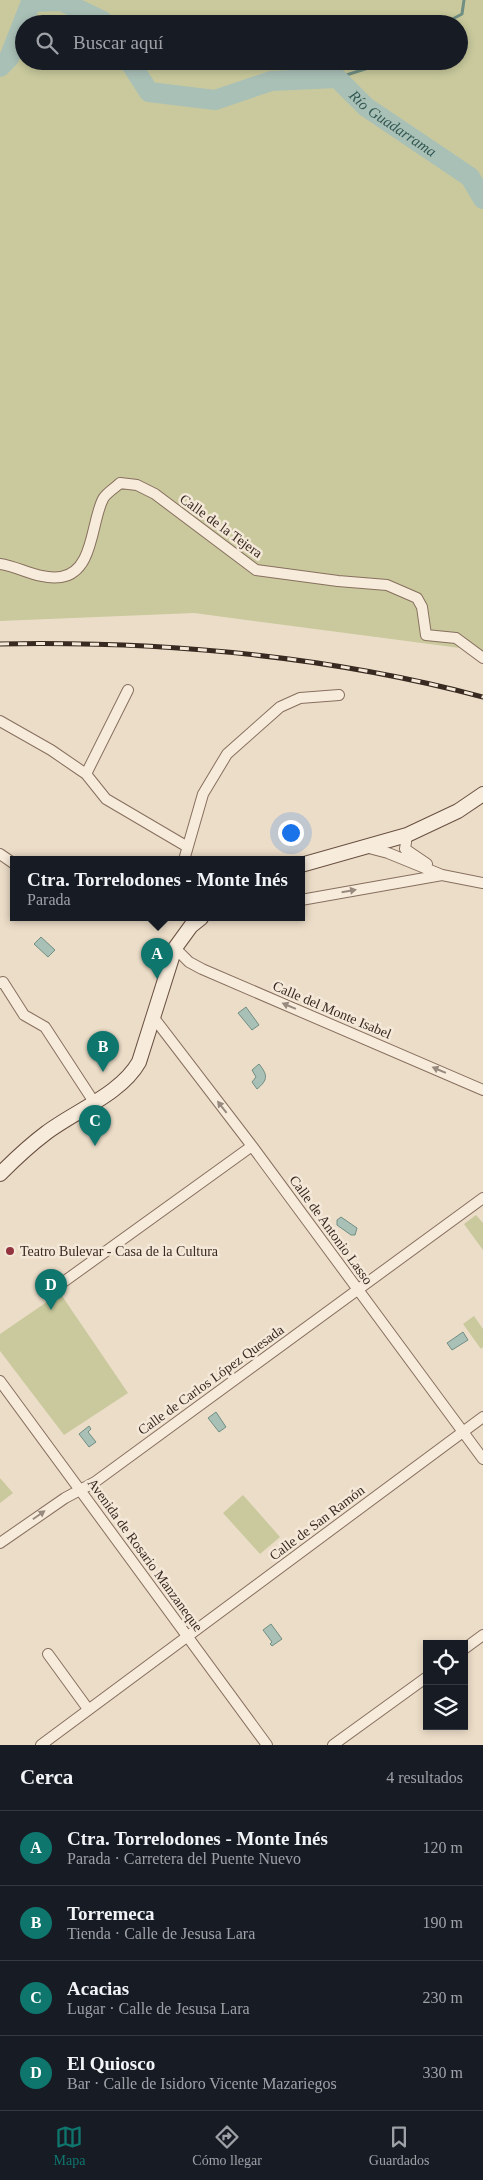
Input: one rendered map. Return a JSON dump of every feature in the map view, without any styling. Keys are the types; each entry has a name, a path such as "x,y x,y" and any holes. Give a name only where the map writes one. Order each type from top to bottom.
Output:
{"main road":[{"path":"305,864 407,835 458,811 483,794"},
{"path":"1,1170 45,1134 132,1074 139,1062 175,948 191,921"}],"street":[{"name":"Calle de la Tejera","path":"0,564 36,575 60,577 74,572 86,555 103,497 120,483 137,485 155,494 256,570 338,582 387,585 417,598 422,607 426,635 456,638 483,658"},
{"path":"86,774 128,690"},
{"path":"185,856 203,794 226,754 280,707 300,698 339,694"},
{"path":"0,721 51,750 86,774 106,799 186,846"},
{"path":"407,835 405,849 442,874"},
{"path":"365,847 388,853 442,874 483,883"},
{"path":"305,899 442,874"},
{"name":"Calle del Monte Isabel","path":"175,948 188,962 202,969 483,1090"},
{"path":"1,983 24,1015 44,1027 94,1102"},
{"name":"Calle de Antonio Lasso","path":"154,1018 252,1146 483,1460"},
{"path":"62,1283 252,1146"},
{"name":"Calle de Carlos López Quesada","path":"0,1543 65,1498 95,1482 483,1198"},
{"name":"Avenida de Rosario Manzaneque","path":"0,1381 267,1745"},
{"name":"Calle de San Ramón","path":"41,1745 483,1417"},
{"path":"468,1646 483,1635"},
{"path":"48,1654 88,1709"},
{"path":"334,1745 423,1679"}],"green space":[{"path":"0,0 483,0 483,651 194,613 0,621"},
{"path":"476,1215 483,1223 483,1250 464,1224"},
{"path":"60,1293 128,1393 64,1435 0,1351 0,1334"},
{"path":"474,1316 483,1329 483,1347 481,1349 463,1324"},
{"path":"0,1478 13,1493 0,1503"},
{"path":"243,1495 280,1537 260,1554 223,1513"}],"shaded area":[{"path":"41,937 55,950 48,957 34,944"},
{"path":"246,1007 259,1025 252,1030 238,1013"},
{"path":"259,1064 266,1077 257,1089 252,1082 256,1077 252,1070"},
{"path":"341,1217 357,1228 355,1235 351,1235 337,1225 337,1220"},
{"path":"463,1332 468,1340 452,1350 447,1343"},
{"path":"216,1412 226,1427 219,1432 208,1418"},
{"path":"89,1426 91,1429 88,1432 96,1442 89,1447 79,1434"},
{"path":"271,1624 282,1639 272,1646 270,1644 272,1642 263,1630"}],"waterway":[{"path":"460,15 462,14 464,0"},
{"name":"Río Guadarrama","path":"26,15 31,2 61,1 90,15"},
{"name":"Río Guadarrama","path":"0,67 9,58 15,43"},
{"name":"Río Guadarrama","path":"135,70 149,92 215,100 271,81 337,78 366,107 470,177 483,199"},
{"path":"337,78 362,70"}],"railway":[{"path":"0,644 122,645 183,648 243,654 304,661 364,671 483,697"}],"place":[{"name":"Ctra. Torrelodones - Monte Inés","path":"157,979"},
{"name":"Torremeca","path":"103,1072"},
{"name":"Acacias","path":"95,1146"},
{"name":"Teatro Bulevar - Casa de la Cultura","path":"10,1251"},
{"name":"El Quiosco","path":"51,1310"}]}
